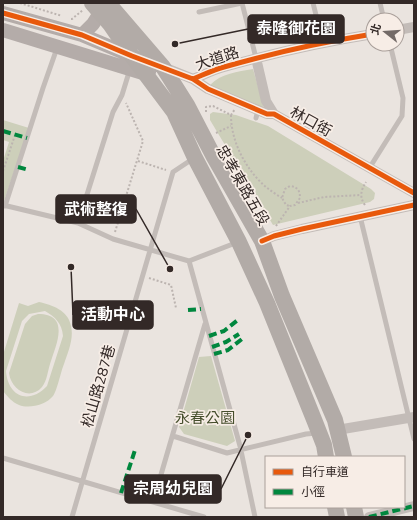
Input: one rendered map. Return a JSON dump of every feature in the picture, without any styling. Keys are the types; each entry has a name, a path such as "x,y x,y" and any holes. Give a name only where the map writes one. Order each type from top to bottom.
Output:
{"main road":[{"name":"忠孝東路五段","path":"97,8 110,24 131,62 146,74 174,112 195,158 239,242 267,303 319,433 326,456"},
{"name":"忠孝東路五段","path":"97,8 163,67 187,105 214,158 267,237 282,296 335,420 337,430 342,441 344,456"},
{"path":"319,433 337,430"}],"street":[{"path":"82,35 93,24 97,8"},
{"path":"3,13 82,35 131,62"},
{"path":"3,30 58,47 163,67"},
{"name":"大道路","path":"163,67 193,79 222,67 256,58 323,42 365,35"},
{"name":"林口街","path":"256,58 266,101 274,114"},
{"path":"146,74 163,67"},
{"name":"林口街","path":"193,79 208,89 257,114 274,114 414,193"},
{"path":"267,237 414,205"},
{"path":"337,430 412,417"},
{"path":"369,517 414,506"}],"lane":[{"path":"199,12 242,3 256,58"},
{"path":"313,3 323,42"},
{"path":"58,47 4,206 78,223 113,239 150,251 189,261 239,242"},
{"path":"370,167 402,116 403,98 392,52"},
{"path":"78,223 113,112 122,95 131,62"},
{"path":"173,172 195,158"},
{"name":"松山路287巷","path":"72,517 173,172"},
{"path":"360,216 412,417 414,439"},
{"path":"189,261 241,449 255,517"},
{"path":"153,502 205,323"},
{"path":"173,436 227,453 306,434 319,433"},
{"path":"3,458 204,517"}],"path":[{"path":"20,3 72,19 83,10 97,8"},
{"path":"113,239 144,141 122,95"},
{"path":"206,116 206,107 213,106 231,115"},
{"path":"236,108 231,115 231,126 240,152 251,171 265,187 282,198 286,205 290,206"},
{"path":"216,134 231,126"},
{"path":"3,171 15,135"},
{"path":"138,161 173,172"},
{"path":"366,182 362,188 361,195 366,206"},
{"path":"282,198 285,189 290,186 294,187 300,194 298,203"},
{"path":"267,237 290,206 324,197 361,195"},
{"path":"142,276 171,285 176,308"}],"green space":[{"path":"253,69 265,111 210,85 225,75"},
{"path":"213,112 236,115 268,126 371,189 375,193 374,199 370,202 273,225 210,120 210,114"},
{"path":"3,120 29,128 3,204 3,161 9,142 3,140"},
{"path":"39,302 59,309 67,316 69,320 72,336 69,350 53,396 42,404 28,407 14,402 3,391 3,355 19,303 28,306","holes":["45,311 55,318 60,324 63,336 47,386 40,392 33,395 20,395 11,387 6,371 22,321 29,314"]},
{"path":"38,314 48,315 55,319 59,332 58,340 44,385 37,391 27,393 17,389 10,379 9,373 25,324 32,316"},
{"name":"永春公園","path":"211,356 235,441 227,446 184,434 179,427 199,357"}],"marked path":[{"path":"3,131 27,138"},
{"path":"18,167 29,170"},
{"path":"188,310 201,309"},
{"path":"209,336 224,331 239,319"},
{"path":"212,347 226,342 239,334"},
{"path":"214,354 228,350 242,339"},
{"path":"121,493 135,450"},
{"path":"369,517 414,506"}],"cycle path":[{"path":"3,13 82,35 193,79 220,68 261,57 317,44 365,35"},
{"path":"193,79 208,89 267,114 274,114 414,193"},
{"path":"262,241 274,236 302,229 414,205"}],"place":[{"name":"泰隆御花園","path":"175,44"},
{"name":"活動中心","path":"71,267"},
{"name":"武術整復","path":"170,269"},
{"name":"宗周幼兒園","path":"248,435"}]}
